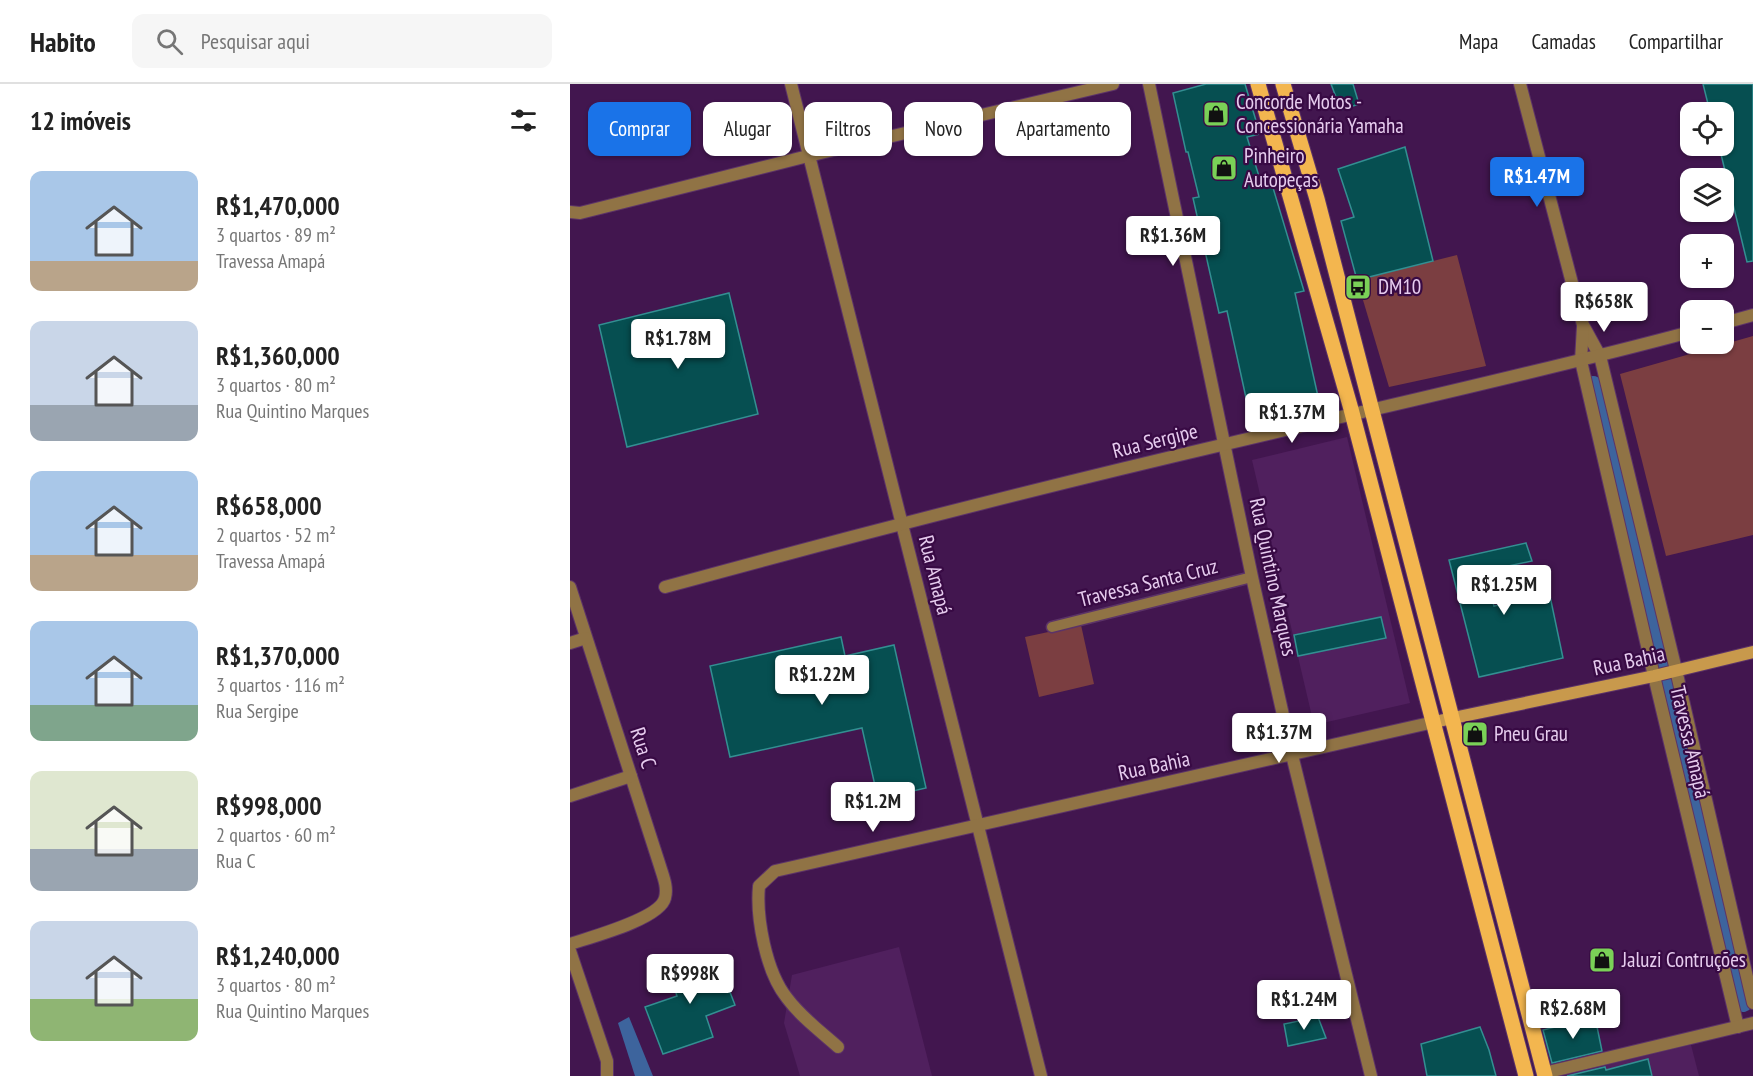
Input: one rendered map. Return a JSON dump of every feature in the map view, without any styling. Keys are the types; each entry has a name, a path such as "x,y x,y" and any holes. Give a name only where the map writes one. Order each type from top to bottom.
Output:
{"main road":[{"path":"1258,84 1353,414 1526,1076"},
{"path":"1283,84 1317,199 1373,410 1544,1074"},
{"name":"Rua Bahia","path":"1434,722 1655,676 1753,652"}],"street":[{"name":"Rua Amapá","path":"791,84 804,139"},
{"path":"892,136 1113,84"},
{"name":"Rua Quintino Marques","path":"1149,84 1252,577 1292,755 1371,1076"},
{"name":"Travessa Amapá","path":"1520,84 1582,325 1600,356 1753,1003"},
{"name":"Rua Amapá","path":"808,156 1041,1076"},
{"path":"570,212 580,213 808,156"},
{"path":"1734,320 1753,315"},
{"name":"Travessa Amapá","path":"1582,325 1581,361 1738,1027"},
{"name":"Rua Sergipe","path":"665,587 902,523 1581,361 1680,335"},
{"name":"Rua C","path":"570,587 666,884 666,897 661,907 649,916 570,944"},
{"path":"570,644 586,638"},
{"name":"Rua Bahia","path":"838,1047 802,1016 784,996 774,975 764,941 758,901 759,886 775,872 1434,722"},
{"path":"570,796 631,776"},
{"path":"570,951 607,1061 607,1076"},
{"path":"1544,1074 1753,1023"}],"lane":[{"name":"Travessa Santa Cruz","path":"1052,627 1252,577"}],"shaded area":[{"path":"1457,255 1486,366 1389,387 1357,280"},
{"path":"1753,336 1753,535 1666,556 1620,374 1690,354 1734,354 1734,341"},
{"path":"1347,437 1410,703 1314,725 1252,460"},
{"path":"1081,625 1094,684 1039,697 1025,637"},
{"path":"899,947 932,1076 800,1076 784,1023 792,975"},
{"path":"1691,1045 1699,1076 1561,1076"}],"water":[{"path":"629,1017 653,1076 635,1076 618,1023"}],"building":[{"path":"1206,84 1245,84 1260,134 1247,137 1261,183 1271,181 1304,291 1295,293 1319,401 1250,416 1227,311 1219,313 1193,198 1199,197 1173,93"},
{"path":"1331,84 1353,84 1359,104 1341,110"},
{"path":"1703,84 1753,84 1753,261 1747,262 1734,208 1734,168 1724,168 1721,156 1734,156 1734,102 1708,102"},
{"path":"1405,147 1433,261 1357,280 1341,221 1354,217 1338,169"},
{"path":"729,293 758,414 627,447 599,325"},
{"path":"1526,543 1532,561 1484,571 1494,606 1522,599 1550,596 1563,658 1479,677 1449,560"},
{"path":"1381,617 1386,638 1298,656 1294,635"},
{"path":"841,637 845,656 894,645 926,788 878,799 862,728 730,757 710,666"},
{"path":"716,956 735,1005 706,1016 713,1037 663,1054 645,1007 677,996 669,971"},
{"path":"1318,1017 1326,1038 1288,1046 1284,1024"},
{"path":"1595,1017 1602,1051 1552,1063 1543,1030"},
{"path":"1480,1027 1496,1076 1427,1076 1421,1044"},
{"path":"1648,1059 1652,1076 1567,1076 1605,1067 1606,1070"}],"waterway":[{"path":"1593,386 1743,1002"}],"place":[{"name":"Concorde Motos - Concessionária Yamaha","path":"1216,114"},
{"name":"Pinheiro Autopeças","path":"1224,168"},
{"name":"DM10","path":"1358,287"},
{"name":"Pneu Grau","path":"1475,734"},
{"name":"Jaluzi Contruções","path":"1602,960"}]}
